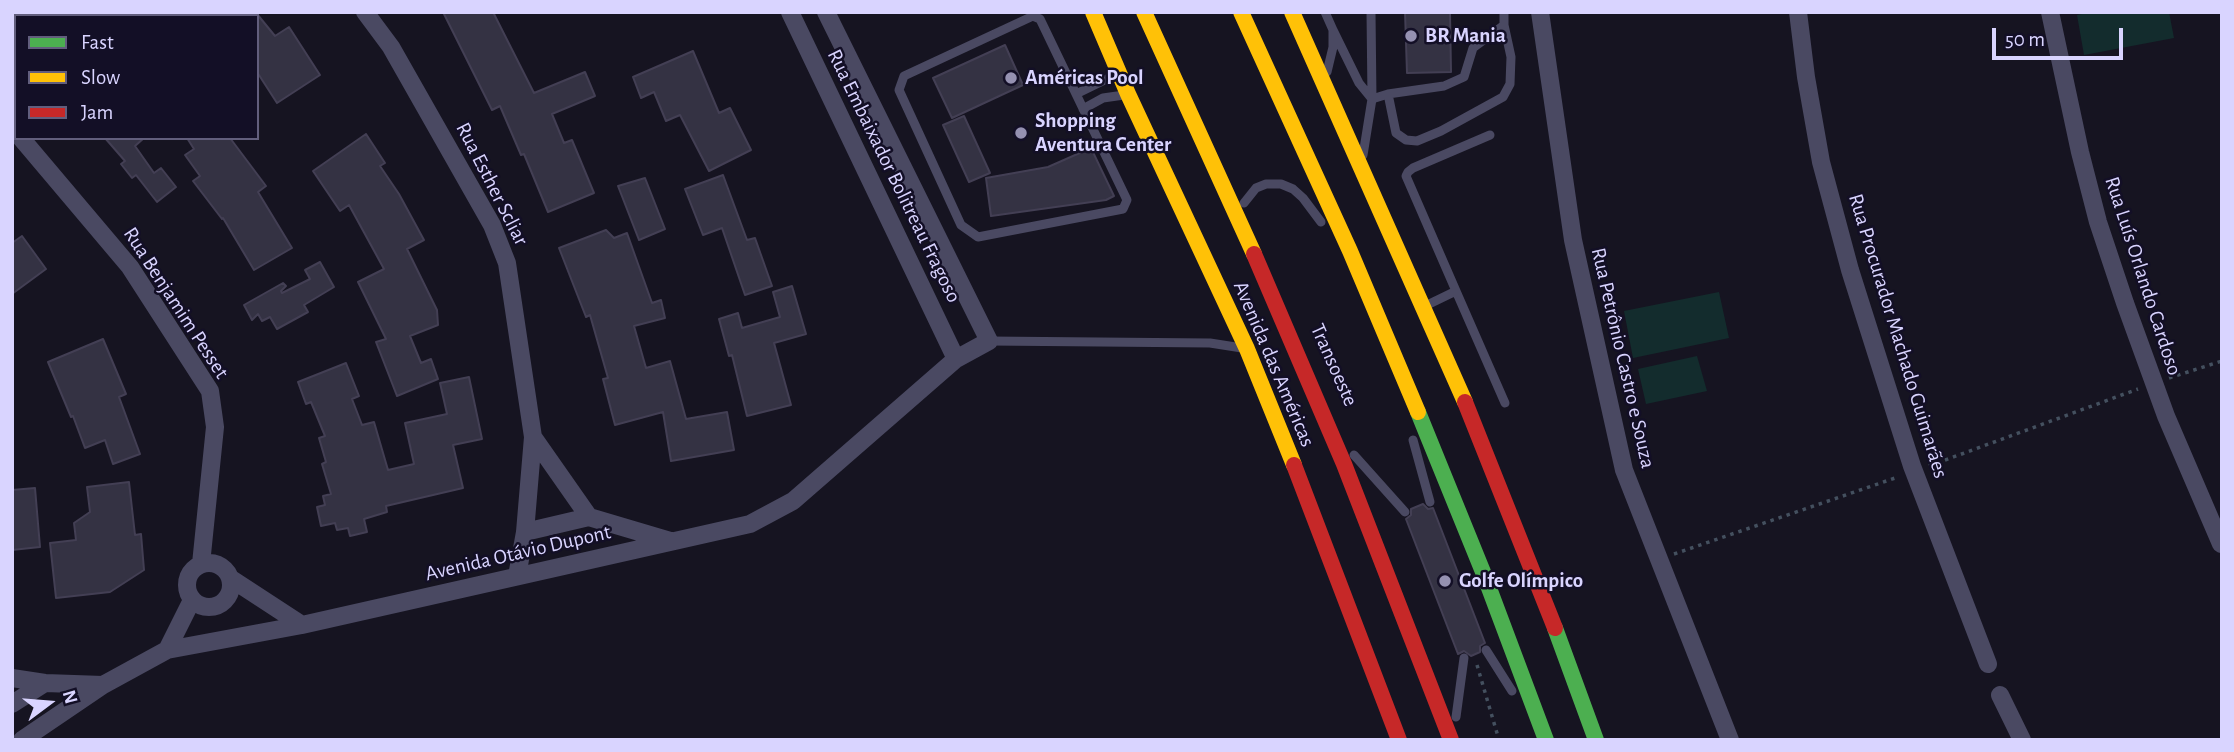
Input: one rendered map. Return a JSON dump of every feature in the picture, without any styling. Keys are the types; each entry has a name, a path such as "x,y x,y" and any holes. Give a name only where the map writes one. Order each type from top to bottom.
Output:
{"main road":[{"name":"Avenida das Américas","path":"1093,12 1128,94 1247,349 1399,740"},
{"name":"Avenida das Américas","path":"1144,12 1256,259 1455,734"},
{"path":"1241,12 1339,225 1416,407 1483,572 1546,740"},
{"path":"1292,12 1325,81 1423,307 1530,562 1596,740"}],"street":[{"name":"Rua Esther Scliar","path":"365,12 405,71 492,225 507,263 533,437 525,532 517,576"},
{"name":"Rua Embaixador Bolitreau Fragoso","path":"790,12 956,359"},
{"name":"Rua Embaixador Bolitreau Fragoso","path":"826,12 989,341"},
{"name":"Rua Petrônio Castro e Souza","path":"1540,12 1573,240 1624,470 1730,740"},
{"name":"Rua Procurador Machado Guimarães","path":"1798,12 1821,162 1850,270 1914,471 1988,664"},
{"name":"Rua Luís Orlando Cardoso","path":"2050,12 2098,222 2154,383 2221,544"},
{"name":"Rua Benjamim Pesset","path":"23,140 130,267 210,391 215,427 201,564"},
{"name":"Avenida Otávio Dupont","path":"22,740 103,685 167,650 302,625 750,524 793,501 956,359 989,341"},
{"name":"Rua Esther Scliar","path":"533,437 589,517"},
{"path":"525,532 589,517 674,542"},
{"path":"230,578 230,593 220,604 205,607 192,600 188,594 187,580 195,568 208,562 221,566 230,578 302,625"},
{"path":"167,650 192,600"},
{"path":"12,678 103,685"},
{"path":"12,704 45,682"},
{"path":"2000,695 2022,740"}],"lane":[{"path":"1153,12 1215,143"},
{"path":"1325,12 1359,83 1372,99"},
{"path":"1361,164 1372,99 1371,12"},
{"path":"1388,94 1396,133 1406,140 1417,141 1503,97 1510,84 1511,57 1504,12"},
{"path":"1033,16 1040,19 1083,109 1128,200 1123,209 978,237 961,225 899,90 904,76 1033,16"},
{"path":"1372,99 1444,86 1464,78 1473,48 1504,24"},
{"path":"1325,81 1333,47 1333,30"},
{"path":"1076,94 1120,73"},
{"path":"1083,109 1103,98 1128,94"},
{"path":"1490,135 1413,168 1406,176 1505,403"},
{"path":"1244,202 1256,188 1266,184 1281,184 1293,189 1303,198 1324,226 1308,190"},
{"path":"1238,191 1249,214"},
{"path":"1423,307 1456,291"},
{"path":"989,341 1210,343 1247,349"},
{"path":"1430,502 1412,434 1442,507"},
{"path":"1349,443 1364,480"},
{"path":"1354,455 1405,512"},
{"path":"1486,650 1519,702 1500,653"},
{"path":"1455,734 1469,656"},
{"path":"1446,692 1456,717"}],"path":[{"path":"1659,559 2222,361"},
{"path":"1469,656 1499,740"}],"green space":[{"path":"2091,12 2169,12 2174,38 2084,55 2077,15"},
{"path":"1719,292 1729,338 1633,358 1624,311"},
{"path":"1697,356 1707,391 1646,404 1638,369"}],"building":[{"path":"443,12 493,12 534,93 585,72 595,96 552,114 564,143 572,140 594,193 548,212 500,106 492,110"},
{"path":"1405,12 1450,12 1451,72 1407,73"},
{"path":"259,16 275,36 289,27 320,75 277,103 259,75"},
{"path":"1005,45 1023,85 952,118 933,78"},
{"path":"693,51 719,113 730,108 751,150 709,171 680,115 666,121 654,92 641,98 633,77"},
{"path":"964,116 990,173 969,182 943,125"},
{"path":"366,134 385,163 380,166 424,240 407,249 437,310 438,325 410,336 421,363 431,359 438,379 397,396 376,342 386,339 358,282 384,269 349,205 340,211 313,171"},
{"path":"107,140 142,140 135,146 154,173 161,168 176,187 157,202 136,175 132,178 121,164 125,161"},
{"path":"188,140 232,140 266,186 258,192 292,248 254,270 223,218 193,181 200,176 185,155 194,149"},
{"path":"1091,148 1114,196 1106,200 991,216 986,178 1048,167"},
{"path":"723,175 747,240 755,238 772,286 745,295 722,228 703,235 685,189"},
{"path":"645,178 665,229 639,240 618,186"},
{"path":"606,230 614,238 627,233 652,303 661,300 665,318 634,326 646,368 670,361 686,419 727,412 734,450 671,461 663,412 615,425 603,379 608,378 590,315 586,317 559,248"},
{"path":"22,236 46,269 12,294 12,243"},
{"path":"320,262 334,287 304,305 308,312 277,329 270,317 262,321 258,314 252,320 244,305 283,283 286,286 282,293 310,279 305,270"},
{"path":"792,286 806,334 774,343 791,405 747,416 732,355 729,356 719,319 738,313 742,328 780,317 773,292"},
{"path":"103,339 126,394 119,397 140,454 113,464 105,440 85,448 48,362"},
{"path":"346,363 359,396 352,399 362,425 374,422 388,470 414,464 405,423 447,414 440,383 469,377 482,439 453,445 463,488 386,506 387,512 364,519 367,532 350,536 348,528 337,530 335,523 321,526 317,507 325,505 323,496 331,494 322,464 326,462 319,438 325,436 311,402 306,404 298,382"},
{"path":"129,482 135,535 141,534 144,570 110,592 56,598 50,543 76,540 74,523 90,512 87,487"},
{"path":"35,488 40,547 12,550 12,490"},
{"name":"Golfe Olímpico","path":"1423,504 1428,509 1433,508 1485,643 1480,646 1480,652 1471,656 1464,651 1458,654 1406,519 1411,515 1411,509"}],"traffic: fast":[{"path":"1418,412 1483,572 1546,740"},
{"path":"1555,628 1596,740"}],"traffic: slow":[{"path":"1093,12 1128,94 1247,349 1294,465"},
{"path":"1144,12 1254,254"},
{"path":"1241,12 1350,251 1418,412"},
{"path":"1292,12 1465,402"}],"traffic: jam":[{"path":"1254,254 1344,464 1451,740"},
{"path":"1465,402 1555,628"},
{"path":"1294,465 1399,740"}],"place":[{"name":"BR Mania","path":"1411,36"},
{"name":"Américas Pool","path":"1011,78"},
{"name":"Shopping Aventura Center","path":"1021,133"},
{"name":"Golfe Olímpico","path":"1445,581"}]}
